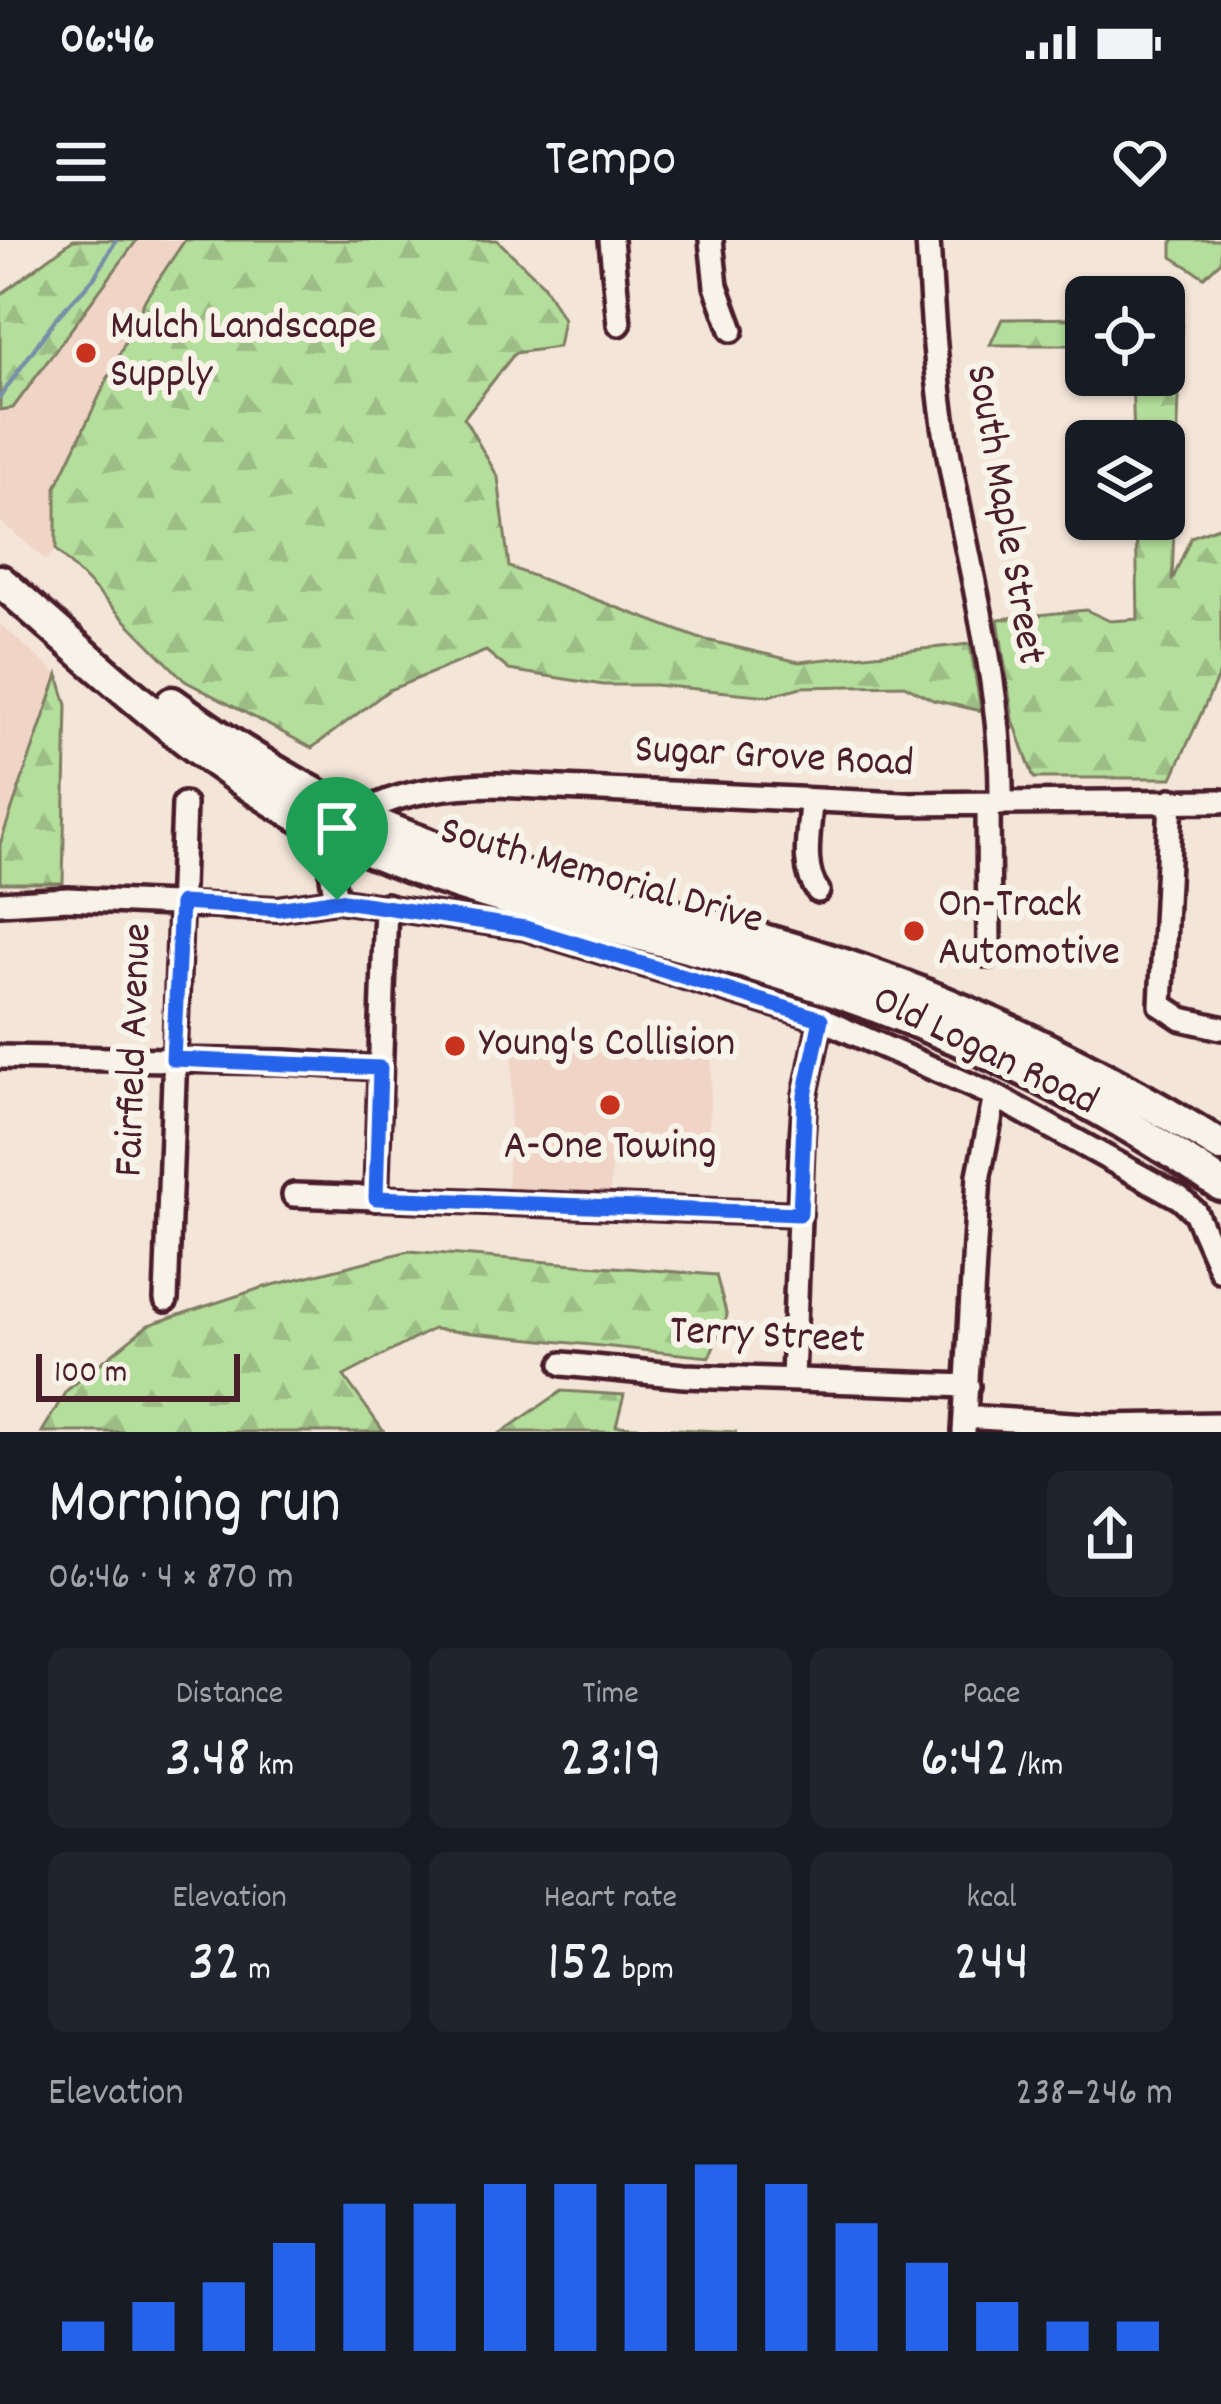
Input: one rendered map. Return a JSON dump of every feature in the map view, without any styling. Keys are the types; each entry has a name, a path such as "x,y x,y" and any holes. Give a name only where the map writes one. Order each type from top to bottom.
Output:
{"highway":[{"name":"South Memorial Drive","path":"0,559 130,670 211,731 296,785 348,826 444,879 768,969 902,1016 1067,1094 1221,1184"},
{"name":"South Memorial Drive","path":"0,580 219,764 269,799 348,826 758,938 893,982 1078,1064 1221,1146"}],"street":[{"path":"611,240 619,324"},
{"path":"711,240 716,286 732,330"},
{"name":"South Maple Street","path":"928,240 939,392 997,708 989,956"},
{"name":"Sugar Grove Road","path":"348,826 403,796 465,786 811,801 1221,801"},
{"path":"1171,800 1161,1005 1181,1019 1221,1028"},
{"path":"811,801 808,866 818,891"},
{"name":"Fairfield Avenue","path":"166,1300 184,804"},
{"path":"337,900 332,876 348,826"},
{"name":"Old Logan Road","path":"0,903 68,899 278,909 337,900 525,928 821,1019 994,1096 1180,1198 1195,1212 1221,1271"},
{"path":"376,1198 386,905"},
{"path":"794,1379 805,1096 821,1019"},
{"path":"0,1057 380,1068"},
{"path":"994,1096 979,1175 970,1422 1221,1424"},
{"path":"294,1195 800,1214"},
{"name":"Terry Street","path":"563,1364 684,1376 968,1386"}],"shaded area":[{"name":"Mulch Landscape Supply","path":"137,240 185,240 146,299 56,487 56,550 46,560 0,521 0,410 13,408"},
{"path":"0,624 58,675 0,844"},
{"name":"A-One Towing","path":"513,1049 712,1056 708,1157 612,1153 610,1194 507,1190"}],"green space":[{"path":"73,240 137,240 13,408 0,410 0,295"},
{"path":"185,240 497,240 543,284 563,319 558,347 515,353 464,418 498,477 509,567 698,638 799,662 970,644 981,711 933,700 904,685 801,687 769,696 603,685 509,670 486,651 389,690 312,748 185,681 56,550 56,487 146,298"},
{"path":"1172,240 1221,240 1221,261 1204,277 1172,257"},
{"path":"1065,318 1065,345 990,345 1002,319"},
{"path":"1133,396 1179,396 1178,420 1133,420"},
{"path":"1221,526 1221,670 1172,778 1034,778 1013,720 998,619 1086,610 1110,621 1138,619 1136,540 1174,540 1172,581 1191,537"},
{"path":"58,675 67,705 63,883 0,883 0,844"},
{"path":"409,1251 716,1275 727,1316 709,1357 433,1329 344,1376 384,1432 42,1432 66,1391 148,1325 261,1288"},
{"path":"562,1391 624,1395 616,1426 737,1432 502,1432"}],"waterway":[{"path":"0,397 56,318 94,278 116,240"}],"place":[{"name":"Mulch Landscape Supply","path":"86,353"},
{"name":"On-Track Automotive","path":"914,931"},
{"name":"Young's Collision","path":"455,1046"},
{"name":"A-One Towing","path":"610,1105"}],"route":[{"path":"337,900 525,928 821,1019 805,1096 800,1214 376,1198 380,1068 173,1059 181,903 292,909 337,900"}]}
